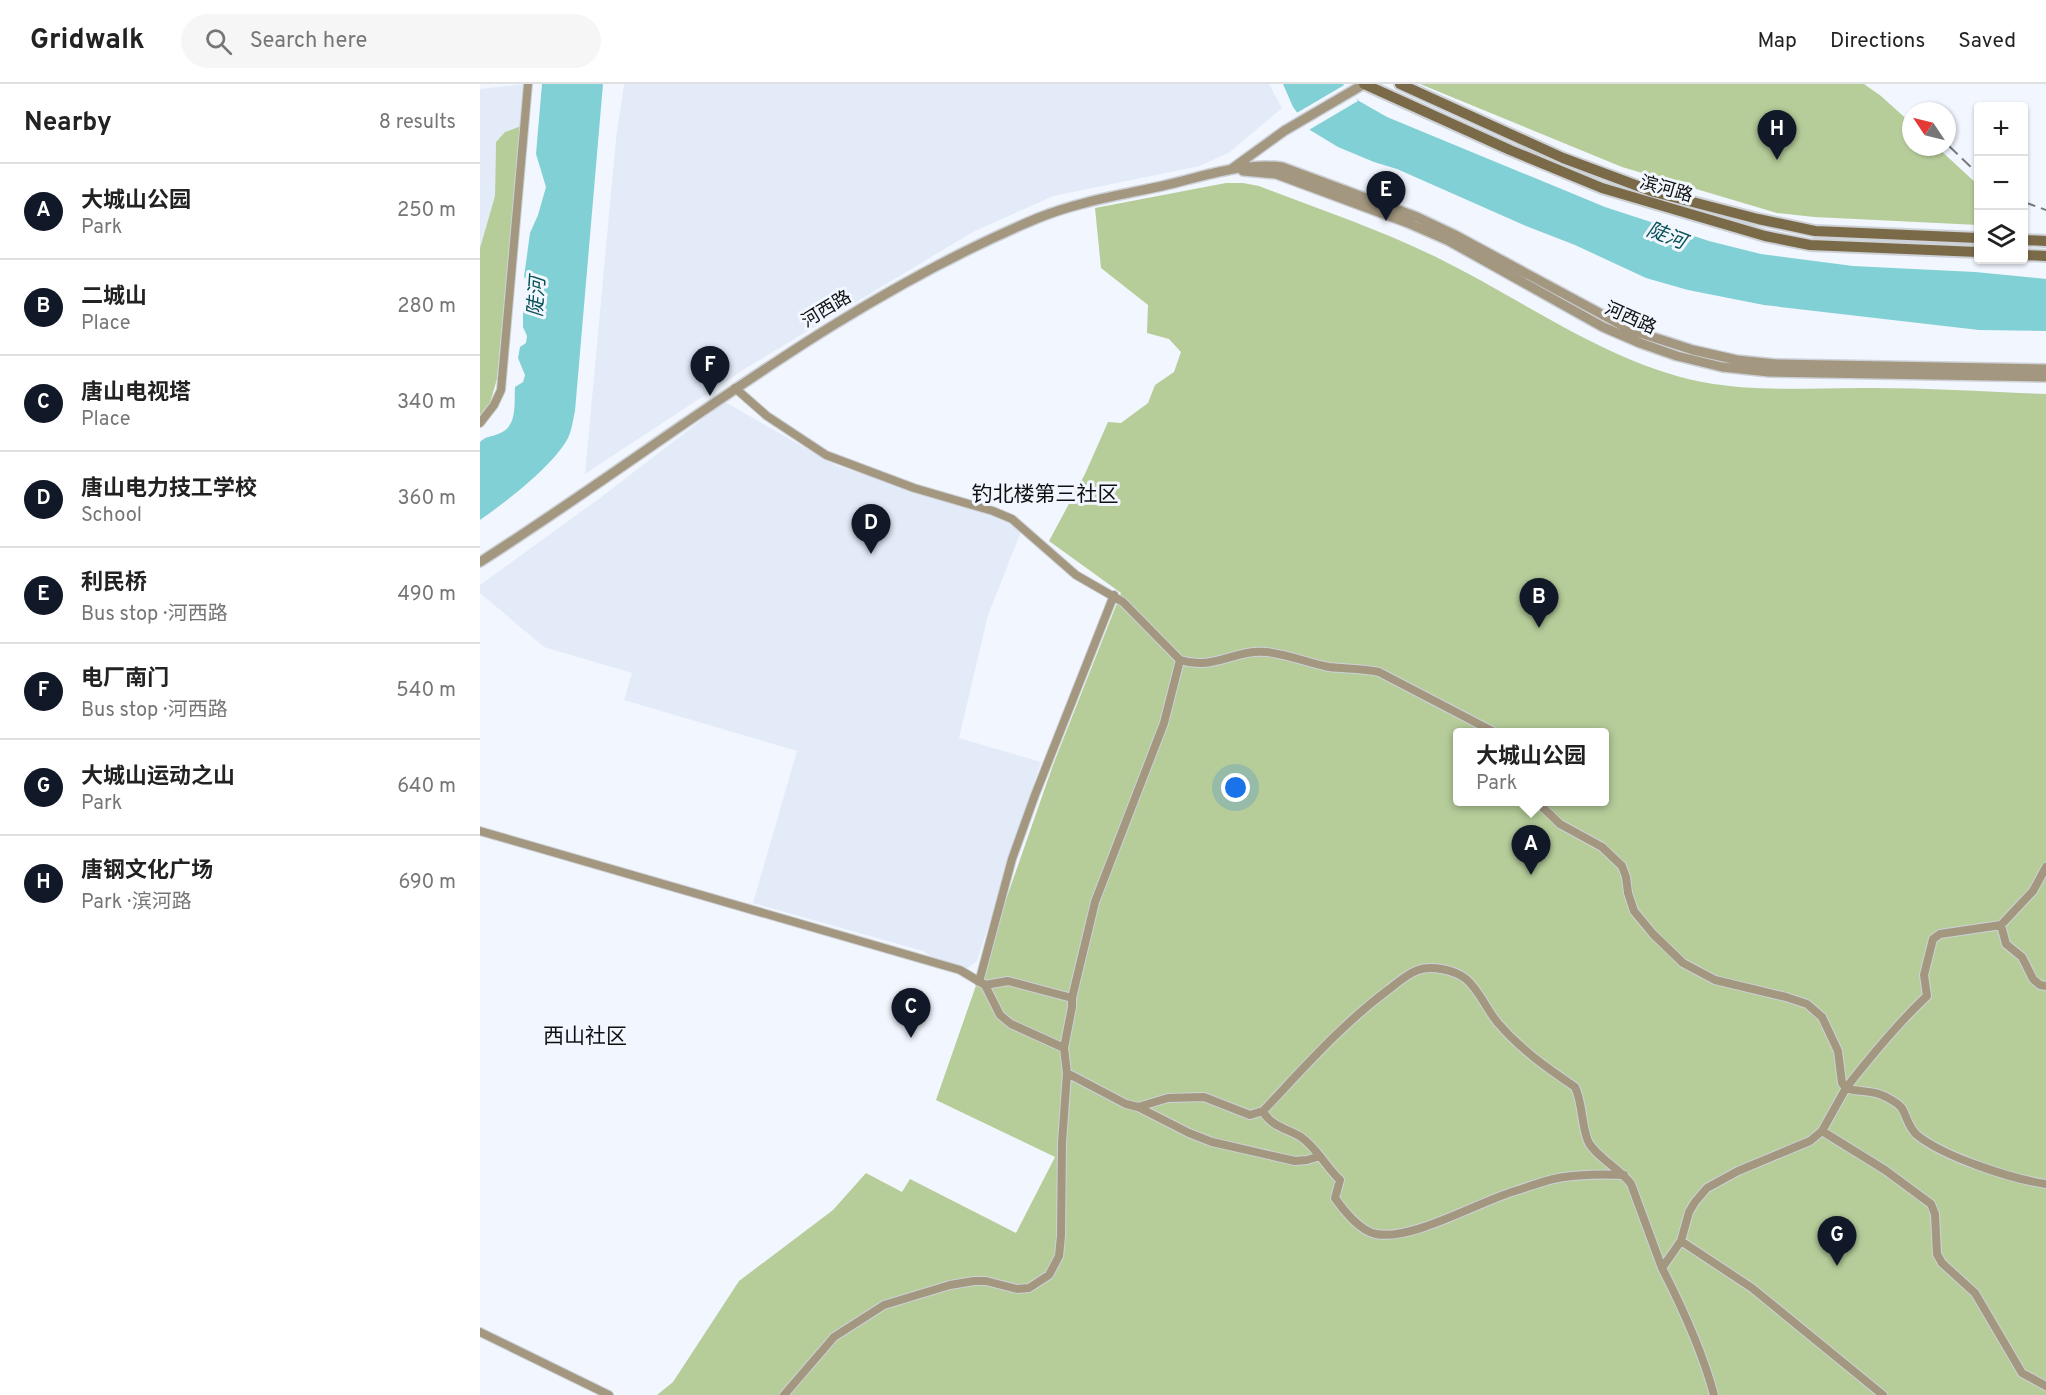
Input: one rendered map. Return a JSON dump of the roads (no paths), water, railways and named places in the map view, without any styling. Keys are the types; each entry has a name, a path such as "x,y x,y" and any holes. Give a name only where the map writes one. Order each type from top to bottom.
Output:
{"main road":[{"name":"滨河路","path":"1400,84 1563,158 1654,192 1815,231 1974,238"},
{"name":"滨河路","path":"1362,85 1602,188 1766,236 1810,245 1974,252"},
{"path":"2028,240 2046,241"},
{"path":"2028,255 2046,256"}],"street":[{"path":"480,423 494,405 501,390 528,84"},
{"path":"1232,170 1299,123 1362,85"},
{"name":"河西路","path":"480,562 735,388 860,308 955,257 1039,218 1074,206 1232,170 1266,165 1282,167 1417,217 1455,235 1631,330 1693,350 1737,360 1776,364 2046,369"},
{"name":"河西路","path":"1232,170 1276,174 1408,223 1449,242 1603,327 1677,356 1722,367 1769,372 2046,377"},
{"path":"735,388 767,416 826,455 914,488 993,511 1012,519 1076,575 1123,602 1180,660 1193,664 1206,664 1264,652 1330,667 1379,672 1486,728"},
{"path":"982,983 1012,859 1114,596"},
{"path":"784,1395 834,1337 884,1305 950,1285 974,1281 986,1281 1017,1289 1029,1288 1049,1275 1059,1256 1061,1236 1062,1143 1067,1073 1064,1048 1072,998 1095,902 1164,723 1180,660"},
{"path":"1542,806 1560,824 1602,847 1622,866 1634,911 1653,934 1683,963 1715,980 1807,1004 1822,1017 1838,1051 1842,1083 1846,1088 1883,1095 1902,1108 1906,1122 1916,1134 1937,1147 1969,1161 2046,1184"},
{"path":"480,831 960,970 982,983 1000,1015 1011,1024 1064,1048"},
{"path":"1662,1268 1681,1241 1689,1212 1707,1188 1738,1171 1810,1141 1822,1131 1846,1088 1876,1050 1927,996 1924,975 1933,939 1940,934 2001,926 2033,891 2046,867"},
{"path":"2001,926 2006,944 2022,957 2033,979 2040,985 2046,986"},
{"path":"1138,1107 1168,1098 1204,1097 1250,1115 1263,1110 1334,1036 1370,1003 1405,977 1418,970 1431,968 1459,975 1476,989 1496,1021 1518,1045 1575,1087 1579,1095 1587,1139 1592,1147 1624,1174 1631,1184 1662,1268 1692,1328 1714,1395"},
{"path":"982,983 1008,981 1072,998"},
{"path":"1067,1073 1126,1104 1138,1107 1212,1142 1295,1161 1320,1156"},
{"path":"1263,1110 1266,1118 1311,1145 1340,1180 1335,1198 1346,1214 1368,1231 1376,1234 1408,1233 1513,1191 1562,1177 1586,1174 1624,1174"},
{"path":"1822,1131 1885,1170 1931,1204 1935,1214 1937,1254 1942,1263 1975,1293 2022,1373 2046,1386"},
{"path":"1681,1241 1752,1288 1883,1395"},
{"path":"480,1332 609,1395"}],"water":[{"name":"陡河","path":"542,84 603,84 575,411 568,438 552,460 515,494 480,520 480,442 504,431 509,426 514,415 515,387 523,382 525,375 518,358 520,347 526,343 527,336 523,327 523,311 534,298 535,290 524,277 530,233 546,187 536,154"},
{"name":"陡河","path":"1283,84 1343,84 1359,101 1387,117 1605,207 1709,241 1761,254 1853,266 1975,272 2046,279 2046,331 1979,330 1764,305 1688,290 1646,278 1397,169 1338,147 1310,130 1293,107"}],"railway":[{"path":"1956,153 1974,170"},
{"path":"2028,203 2046,210"}],"place":[{"name":"唐钢文化广场","path":"1777,160"},
{"name":"利民桥","path":"1386,221"},
{"name":"电厂南门","path":"710,396"},
{"name":"唐山电力技工学校","path":"871,554"},
{"name":"二城山","path":"1539,628"},
{"name":"大城山公园","path":"1531,875"},
{"name":"唐山电视塔","path":"911,1038"},
{"name":"大城山运动之山","path":"1837,1266"}],"district":[{"name":"钓北楼第三社区","path":"1045,495"},
{"name":"西山社区","path":"585,1037"}]}
